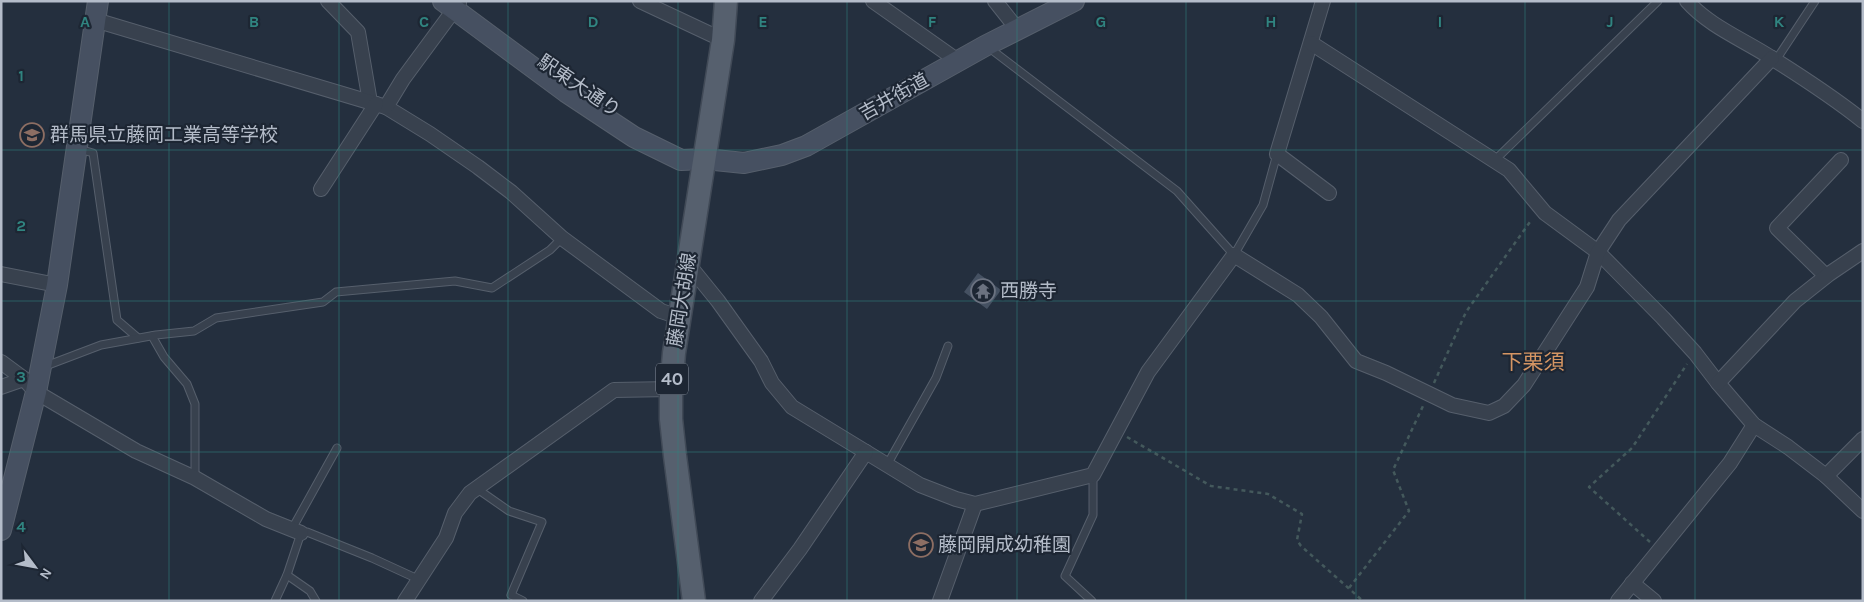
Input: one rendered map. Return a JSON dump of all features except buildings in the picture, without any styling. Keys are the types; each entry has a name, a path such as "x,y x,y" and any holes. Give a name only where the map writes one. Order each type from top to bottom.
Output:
{"main road":[{"name":"藤岡大胡線","path":"694,601 675,456 671,389 679,317 723,40 726,1"}],"street":[{"path":"328,1 358,32 377,104"},
{"path":"640,1 723,40"},
{"path":"873,1 958,61"},
{"path":"996,1 1018,30"},
{"name":"吉井街道","path":"455,3 566,92 634,137 680,160 704,159 744,163 790,152 806,146 958,61 1074,1"},
{"path":"1323,1 1277,154 1329,193"},
{"path":"1687,1 1699,15 1774,59 1836,99 1863,120"},
{"path":"321,189 377,104 403,79 455,3"},
{"path":"1,530 56,285 96,11 377,104 430,134 511,192 562,238 661,311 679,317"},
{"path":"1311,43 1509,170 1545,213 1598,252 1695,353 1718,384 1754,425 1788,447 1826,476 1863,511"},
{"path":"688,264 718,301 760,361 772,383 792,407 920,485 974,504 1093,475 1148,372 1234,255 1298,296 1321,317 1356,361 1386,373 1452,405 1489,413 1504,406 1524,386 1587,287 1598,252 1619,220 1774,59"},
{"path":"1826,276 1777,228 1841,160"},
{"path":"1718,384 1795,301 1826,276 1863,251"},
{"path":"1,274 56,285"},
{"path":"1,362 34,380 136,451 195,478 266,519 297,531"},
{"path":"1,387 34,380"},
{"path":"405,601 446,538 455,513 476,488 614,390 671,389"},
{"path":"1618,601 1730,463 1754,425"},
{"path":"1826,476 1863,439"},
{"path":"761,601 800,549 866,452"},
{"path":"940,601 974,504"},
{"path":"1632,583 1654,601"}],"lane":[{"path":"1494,160 1658,1"},
{"path":"1774,59 1815,1"},
{"path":"986,46 1177,191 1234,255 1263,205 1277,154"},
{"path":"76,149 92,153 118,320 138,338"},
{"path":"34,380 101,345 152,336 194,332 216,318 323,302 336,292 455,281 492,288 550,250 562,238"},
{"path":"152,336 164,357 187,384 195,404 195,478"},
{"path":"886,465 936,378 948,346"},
{"path":"275,601 287,575 297,531 337,448"},
{"path":"1092,601 1065,576 1093,516 1093,475"},
{"path":"476,488 509,511 542,522 511,595 523,601"},
{"path":"297,531 315,535 420,580"},
{"path":"287,575 310,591 316,601"}],"path":[{"path":"1659,550 1588,487 1632,448 1695,353"},
{"path":"1116,431 1211,486 1268,494 1302,514 1297,540 1301,546 1363,601"}],"place":[{"name":"群馬県立藤岡工業高等学校","path":"32,135"},
{"name":"西勝寺","path":"983,291"},
{"name":"藤岡開成幼稚園","path":"921,545"}],"district":[{"name":"下栗須","path":"1533,362"}]}
